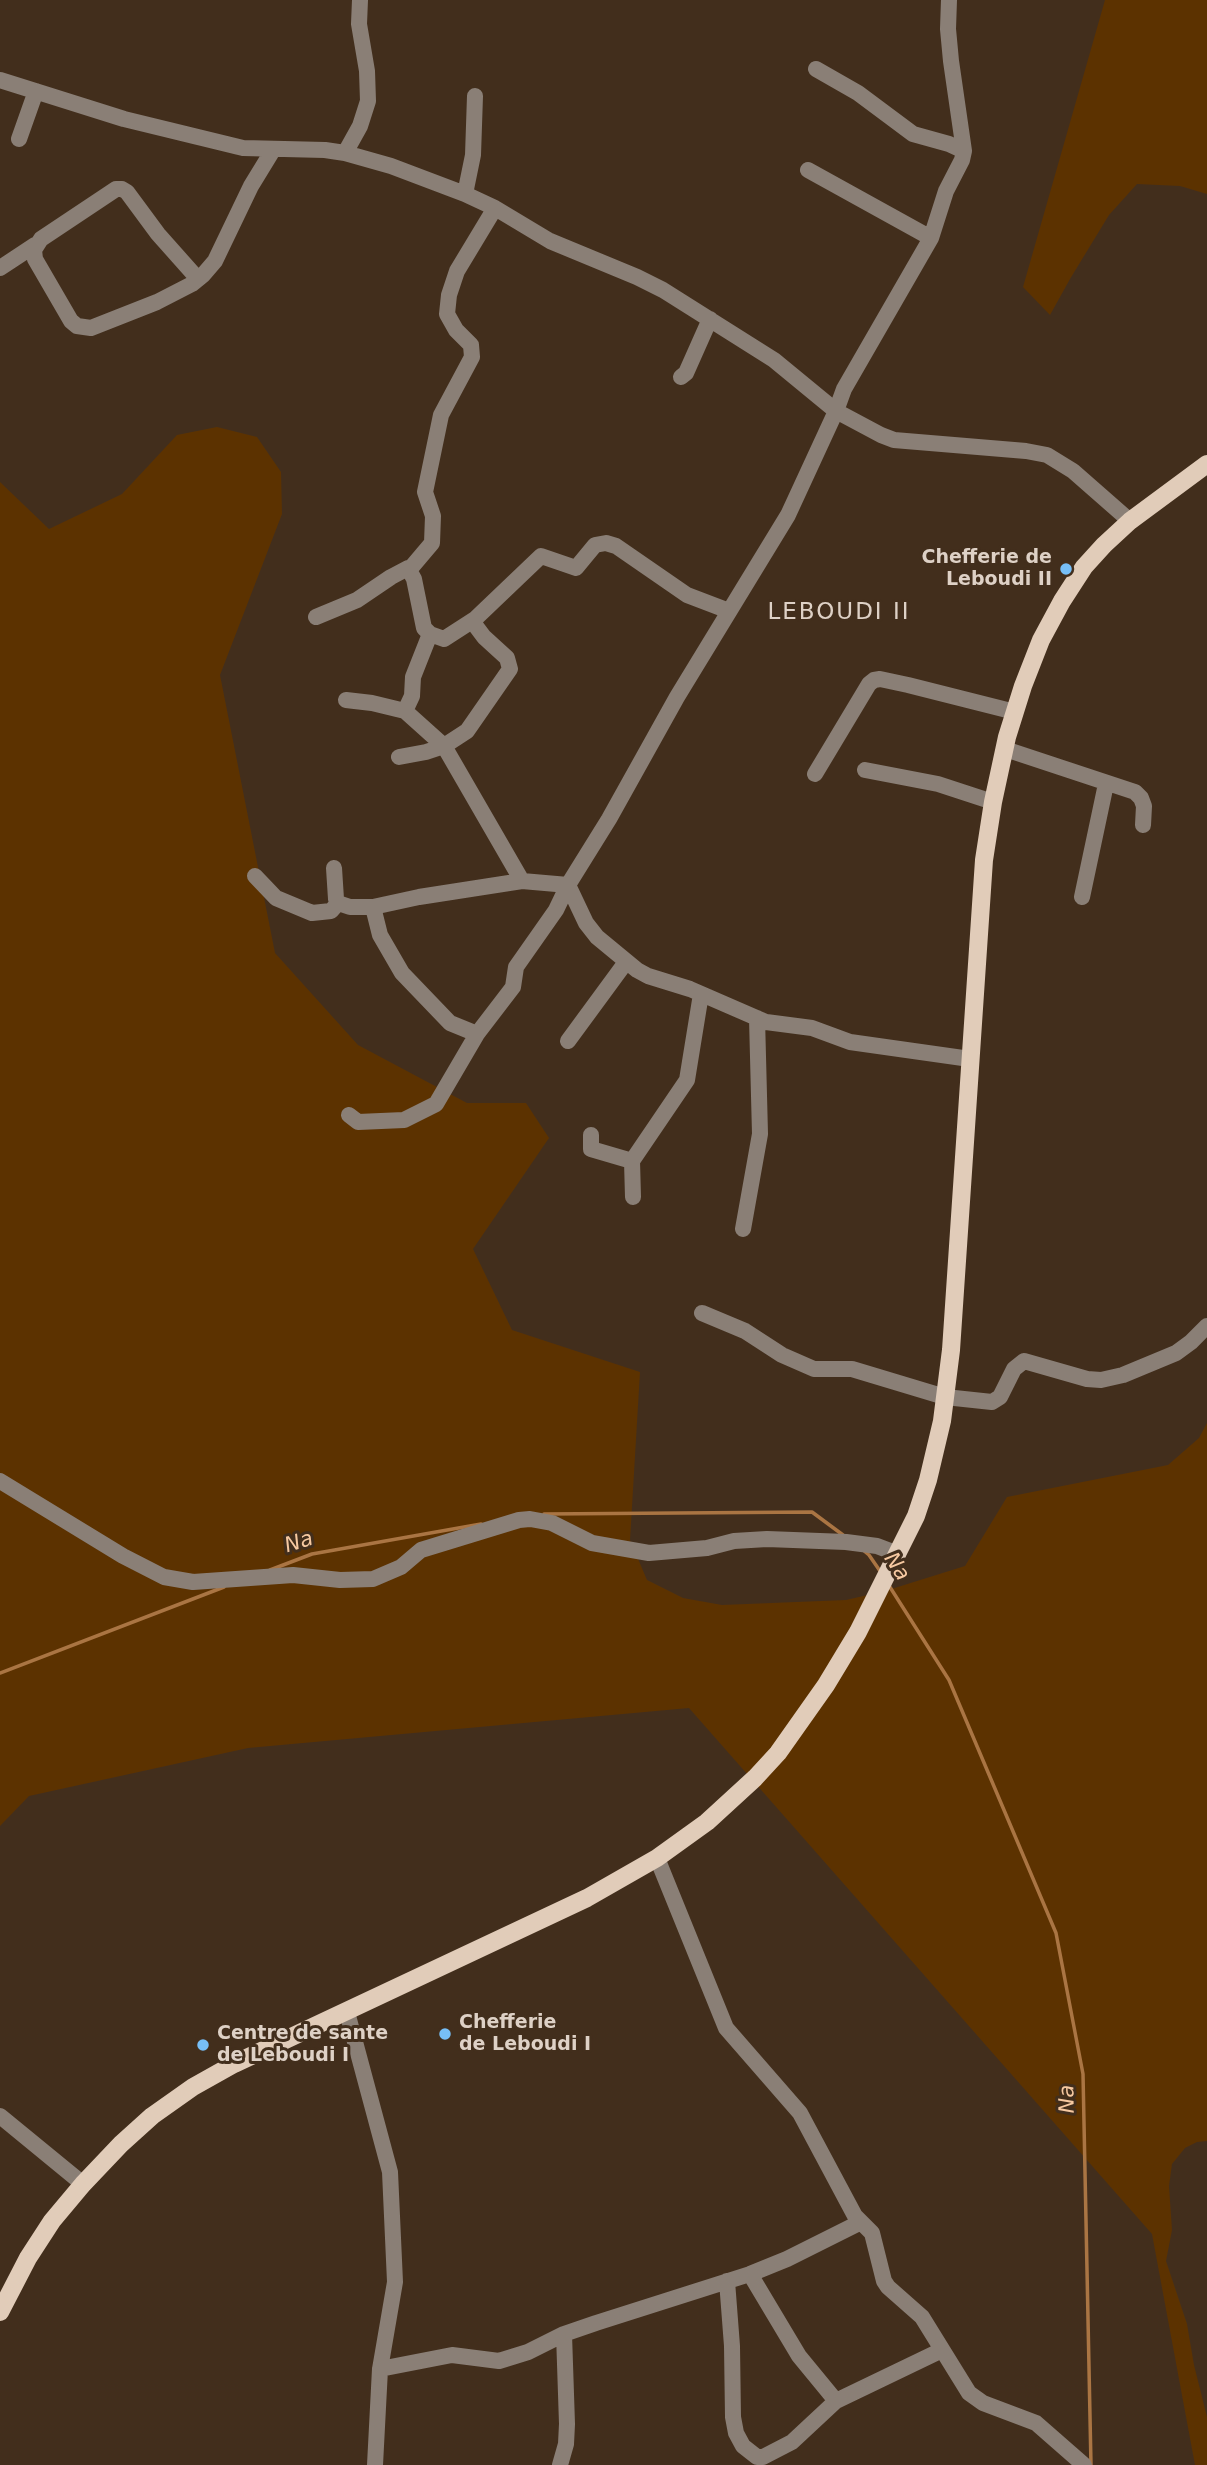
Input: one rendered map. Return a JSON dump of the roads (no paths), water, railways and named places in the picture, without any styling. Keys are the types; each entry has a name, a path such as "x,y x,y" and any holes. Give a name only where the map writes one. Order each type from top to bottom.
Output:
{"main road":[{"path":"0,2312 28,2258 52,2221 121,2144 152,2116 193,2087 234,2064 587,1898 657,1858 706,1822 755,1778 778,1753 845,1654 916,1516 928,1480 945,1397 951,1350 984,860 993,802 1015,712 1041,640 1062,601 1090,560 1130,521 1207,464"}],"street":[{"path":"345,153 360,126 368,101 367,71 359,24 360,0"},
{"path":"349,1115 358,1122 404,1120 436,1104 477,1034 513,987 516,967 556,911 568,885 788,515 844,389 931,237 946,191 962,160 964,151 948,29 949,0"},
{"path":"816,69 858,93 913,134 964,151"},
{"path":"0,80 124,120 243,148 345,153 391,166 466,194 495,208 533,233 637,277 710,319 774,360 836,411 881,435 894,440 1047,455 1073,471 1130,521"},
{"path":"19,139 36,91"},
{"path":"466,194 473,155 475,96"},
{"path":"35,245 35,259 71,321 76,326 92,328 181,291 198,279 215,261 251,186 273,150"},
{"path":"808,170 931,237"},
{"path":"0,268 116,189 122,189 198,279"},
{"path":"411,569 432,543 433,516 425,492 440,415 472,357 471,345 456,330 447,314 449,295 457,271 495,208"},
{"path":"681,377 686,373 710,319"},
{"path":"411,569 424,628 429,634 444,639 475,619 541,556 576,568 595,545 606,543 617,546 687,595 729,611"},
{"path":"316,617 357,600 391,577 407,568 411,569"},
{"path":"399,757 444,746 467,731 510,669 507,658 484,637 475,625 475,619"},
{"path":"405,711 412,696 413,677 429,634"},
{"path":"815,774 869,684 874,680 908,685 1015,712"},
{"path":"346,700 405,711 444,746 522,881"},
{"path":"1005,749 1135,792 1144,806 1143,825"},
{"path":"865,770 938,784 993,802"},
{"path":"1082,897 1106,784"},
{"path":"255,876 276,898 312,912 331,911 338,903 334,868"},
{"path":"338,903 350,907 373,907 522,881 535,880 568,885"},
{"path":"568,885 591,930 626,962 649,976 701,994 766,1022 812,1028 859,1044 970,1059"},
{"path":"373,907 380,935 402,973 450,1023 477,1034"},
{"path":"568,1041 626,962"},
{"path":"633,1197 632,1161 687,1080 701,994"},
{"path":"743,1229 761,1134 757,1018"},
{"path":"592,1135 591,1149 632,1161"},
{"path":"702,1313 745,1331 782,1355 814,1368 852,1370 945,1397 992,1402 997,1400 1014,1369 1024,1361 1101,1380 1123,1375 1176,1353 1207,1326"},
{"path":"0,1480 123,1556 164,1577 193,1583 293,1575 340,1580 373,1579 401,1567 421,1550 530,1519 552,1523 592,1543 649,1553 767,1539 846,1542 877,1546 898,1554"},
{"path":"657,1858 726,2028 800,2113 855,2216 872,2233 884,2281 922,2317 975,2399 1036,2423 1084,2465"},
{"path":"347,2012 390,2172 394,2283 380,2369 375,2465"},
{"path":"0,2116 83,2184"},
{"path":"380,2369 452,2355 499,2361 528,2352 565,2334 750,2274 861,2222"},
{"path":"750,2274 799,2356 836,2401"},
{"path":"727,2281 732,2346 733,2417 736,2433 749,2453 763,2457 802,2435 836,2401 942,2350"},
{"path":"560,2465 566,2444 567,2424 565,2334"}],"waterway":[{"name":"Na","path":"544,1514 812,1512 843,1535"},
{"name":"Na","path":"270,1570 312,1554 481,1524"},
{"name":"Na","path":"863,1550 880,1571"},
{"name":"Na","path":"888,1584 949,1680 1056,1933 1083,2074 1091,2465"},
{"name":"Na","path":"0,1673 224,1587"}],"place":[{"name":"Chefferie de Leboudi II","path":"1066,569"},
{"name":"Chefferie de Leboudi I","path":"445,2034"},
{"name":"Centre de sante de Leboudi I","path":"203,2045"}],"district":[{"name":"LEBOUDI II","path":"839,613"}]}
